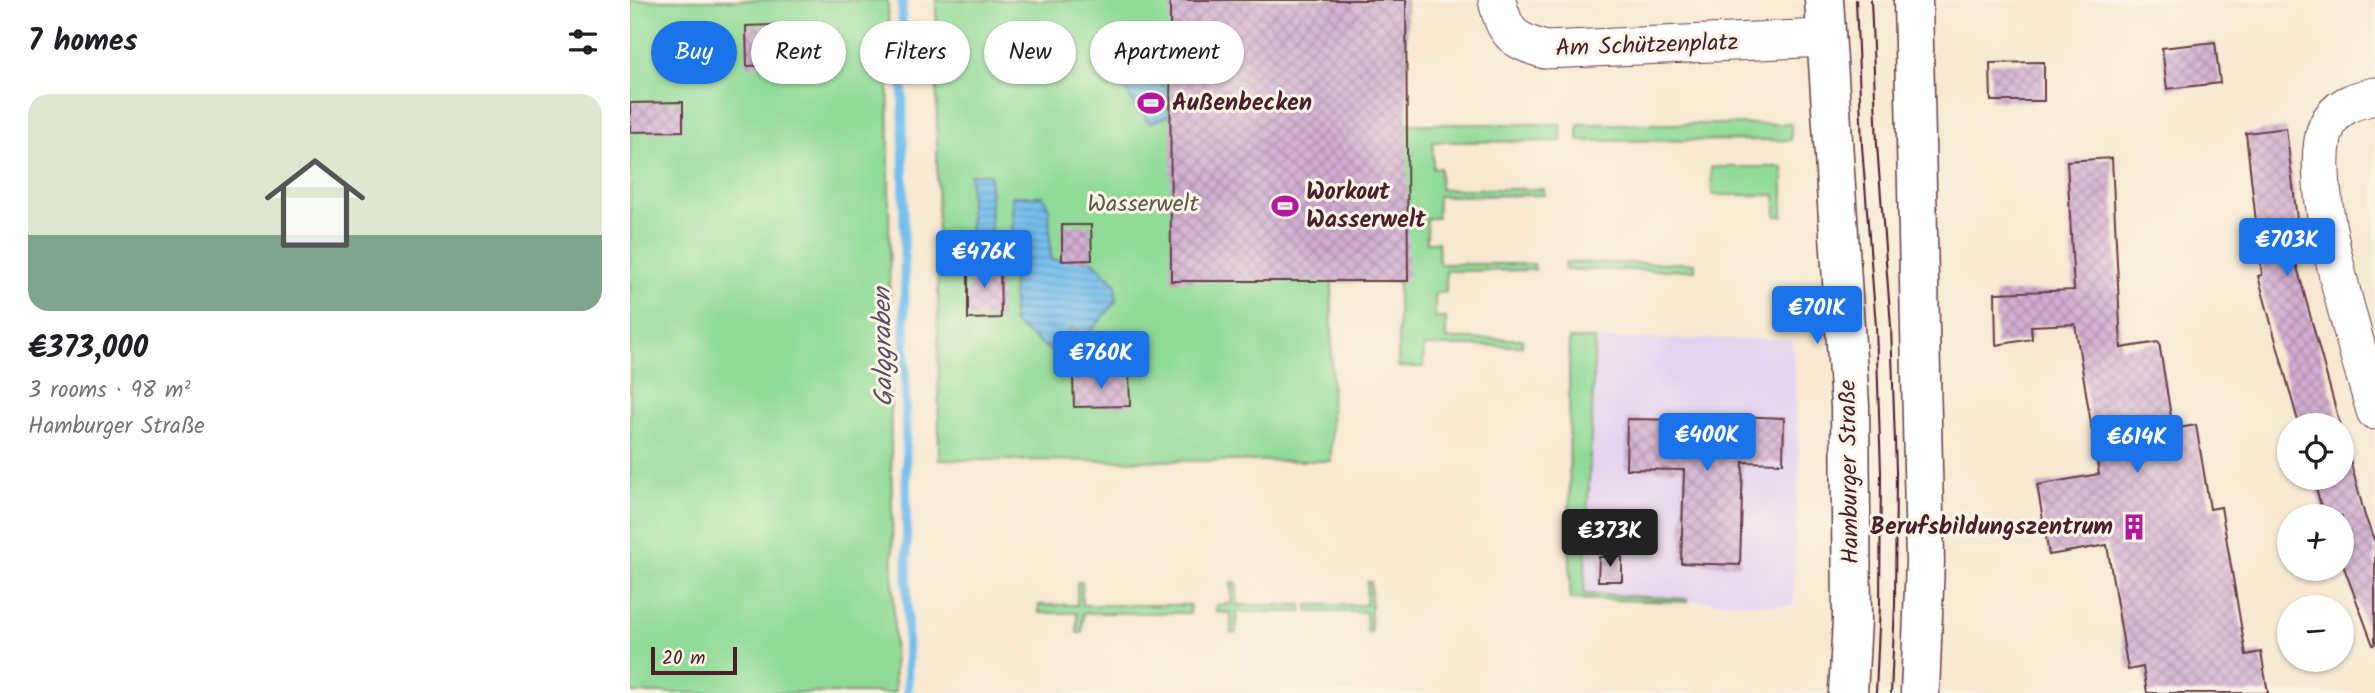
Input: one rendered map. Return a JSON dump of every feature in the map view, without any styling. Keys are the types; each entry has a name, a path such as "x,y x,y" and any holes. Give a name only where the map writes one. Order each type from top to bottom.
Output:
{"main road":[{"name":"Hamburger Straße","path":"1824,0 1850,406 1852,620 1848,693"},
{"path":"1913,0 1925,561 1920,693"}],"street":[{"name":"Am Schützenplatz","path":"1497,0 1502,20 1518,42 1545,50 1826,38"},
{"path":"2358,101 2328,125 2321,146 2321,186 2337,267 2375,411"}],"shaded area":[{"path":"1595,339 1792,339 1799,462 1793,606 1584,595"}],"green space":[{"path":"630,0 888,0 888,21 860,21 860,84 888,84 895,693 630,693"},
{"name":"Wasserwelt","path":"936,0 1406,0 1406,124 1561,124 1561,141 1433,142 1433,168 1440,168 1440,189 1544,189 1544,195 1438,196 1437,218 1427,218 1427,242 1438,242 1439,264 1534,264 1535,270 1446,271 1446,292 1435,293 1435,318 1446,318 1446,339 1522,339 1522,346 1424,346 1423,367 1398,367 1398,281 1332,281 1331,461 939,460 937,84 970,84 970,21 936,21"},
{"path":"1578,124 1791,124 1791,140 1578,141"},
{"path":"1711,167 1783,167 1783,216 1776,216 1776,195 1712,195"},
{"path":"1565,263 1695,263 1695,270 1565,270"},
{"path":"1569,339 1595,339 1584,594 1688,599 1688,602 1570,599"},
{"path":"1077,582 1082,582 1082,605 1190,605 1190,613 1083,613 1082,633 1077,633 1077,613 1039,613 1039,605 1077,605"},
{"path":"1231,582 1236,582 1237,605 1302,605 1302,612 1237,612 1236,633 1231,633 1231,613 1216,612 1216,605 1231,604"},
{"path":"1367,582 1371,582 1371,632 1367,632 1366,612 1308,612 1308,605 1366,605"}],"water":[{"name":"Außenbecken","path":"1162,84 1168,90 1168,116 1150,123 1125,86"},
{"path":"970,174 990,174 991,252 970,252"},
{"path":"1012,196 1043,196 1049,209 1051,260 1092,260 1116,284 1116,301 1084,340 1073,327 1066,337 1072,349 1059,357 1013,323"}],"building":[{"path":"1170,0 1406,0 1408,281 1171,281 1170,84 1244,84 1244,21 1170,21"},
{"path":"746,26 751,26 751,66 747,66"},
{"path":"2215,42 2220,83 2167,89 2162,48"},
{"path":"2044,62 2044,101 1991,101 1990,63"},
{"path":"683,102 683,131 630,132 630,103"},
{"path":"2286,128 2300,244 2291,245 2337,413 2296,413 2258,276 2262,275 2246,133"},
{"name":"Berufsbildungszentrum","path":"2112,158 2121,348 2159,342 2173,429 2196,425 2210,509 2221,507 2246,655 2261,652 2268,693 2147,693 2143,667 2128,670 2107,545 2049,555 2037,485 2099,474 2075,324 2031,326 2032,339 1996,345 1995,293 2074,290 2067,161"},
{"path":"1062,225 1091,225 1092,260 1062,261"},
{"path":"968,262 1000,262 1001,318 968,319"},
{"path":"1073,375 1129,375 1130,406 1074,407"},
{"path":"1686,414 1784,418 1783,463 1743,462 1740,565 1681,563 1684,470 1626,469 1627,419 1686,420"},
{"path":"2354,475 2375,542 2373,645 2349,581 2354,581 2354,504 2321,504 2316,490 2354,490"},
{"path":"1599,557 1622,557 1622,581 1598,581"}],"waterway":[{"name":"Galggraben","path":"902,0 908,693"}],"tram line":[{"path":"1856,0 1862,146 1876,326 1881,472 1876,693"},
{"path":"1871,0 1877,145 1891,326 1896,471 1891,693"}],"place":[{"name":"Außenbecken","path":"1151,103"},
{"name":"Workout Wasserwelt","path":"1285,206"},
{"name":"Berufsbildungszentrum","path":"2134,527"}]}
